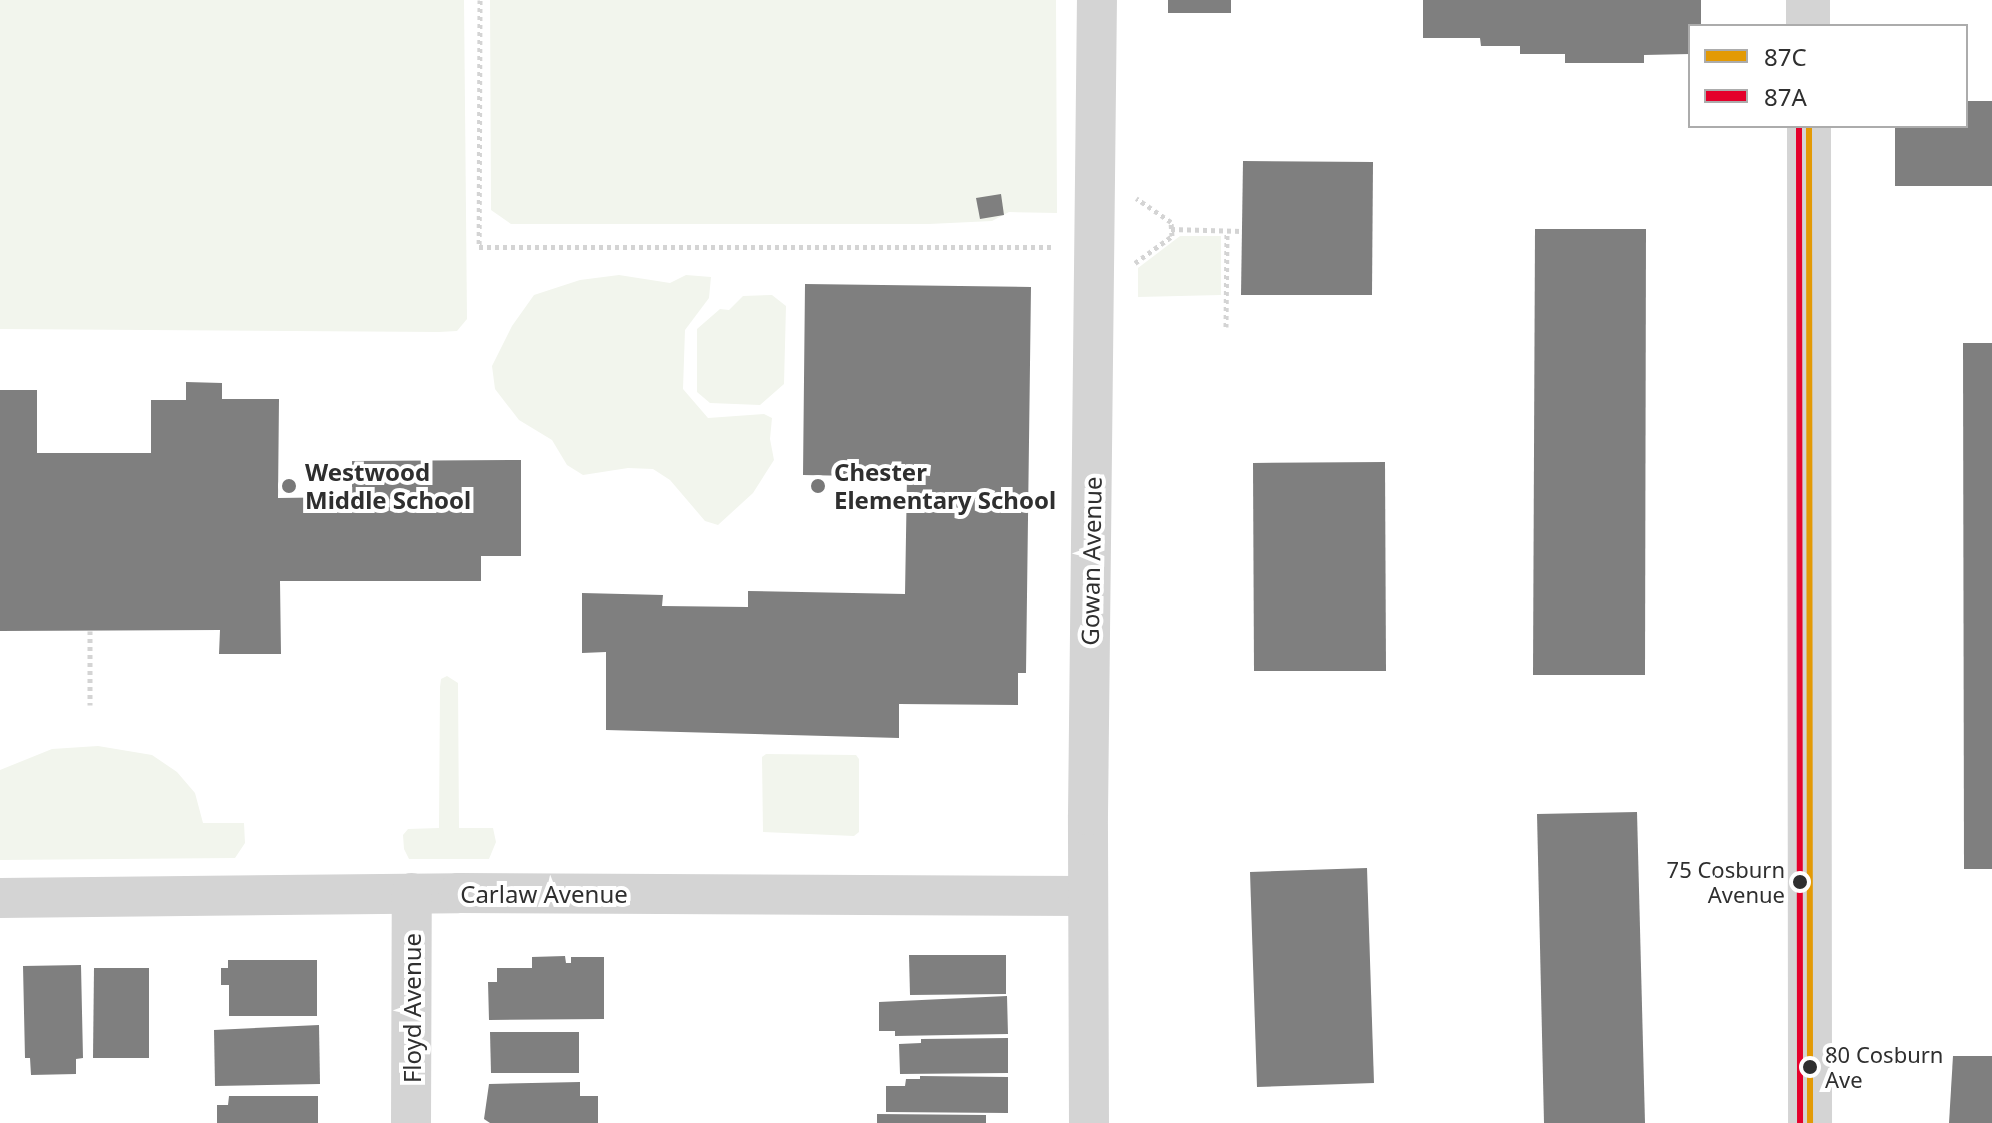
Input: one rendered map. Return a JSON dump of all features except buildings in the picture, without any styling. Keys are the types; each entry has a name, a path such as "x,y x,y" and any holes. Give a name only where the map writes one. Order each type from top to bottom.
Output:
{"street":[{"name":"Gowan Avenue","path":"1089,1123 1088,896 1097,0"},
{"path":"1808,0 1808,24"},
{"path":"1809,128 1810,1123"},
{"name":"Carlaw Avenue","path":"0,898 412,893 1088,896"},
{"name":"Floyd Avenue","path":"411,1123 412,893"}],"path":[{"path":"480,0 479,247 1063,247"},
{"path":"1132,195 1171,222 1172,236 1133,264"},
{"path":"1171,229 1242,231"},
{"path":"1226,327 1227,231"},
{"path":"90,631 90,705"}],"shaded area":[{"path":"0,0 464,0 467,319 457,331 439,332 0,329"},
{"path":"490,0 1056,0 1057,213 1009,212 992,221 929,224 511,224 491,210"},
{"path":"1180,236 1221,236 1221,295 1138,297 1138,268"},
{"path":"619,275 670,283 686,275 711,277 709,298 685,330 683,389 708,418 764,414 772,418 770,439 774,460 753,493 718,525 705,521 670,480 653,469 628,468 583,475 567,465 552,440 519,420 495,389 492,366 512,326 534,295 580,280"},
{"path":"772,295 786,306 784,384 760,405 710,403 697,392 697,329 720,309 729,310 743,296"},
{"path":"447,676 458,683 459,828 493,828 496,842 489,859 409,859 404,849 403,835 408,829 439,828 440,687 441,679"},
{"path":"98,746 152,755 177,772 195,793 203,823 244,823 245,843 235,858 0,860 0,770 52,749"},
{"path":"766,754 856,755 859,759 859,832 854,836 763,832 762,757"}],"transit line":[{"name":"87A","path":"1799,128 1800,1123"},
{"name":"87C","path":"1809,128 1810,1123"}],"place":[{"name":"Westwood Middle School","path":"289,486"},
{"name":"Chester Elementary School","path":"818,486"},
{"name":"75 Cosburn Avenue","path":"1800,882"},
{"name":"80 Cosburn Ave","path":"1810,1067"}]}
